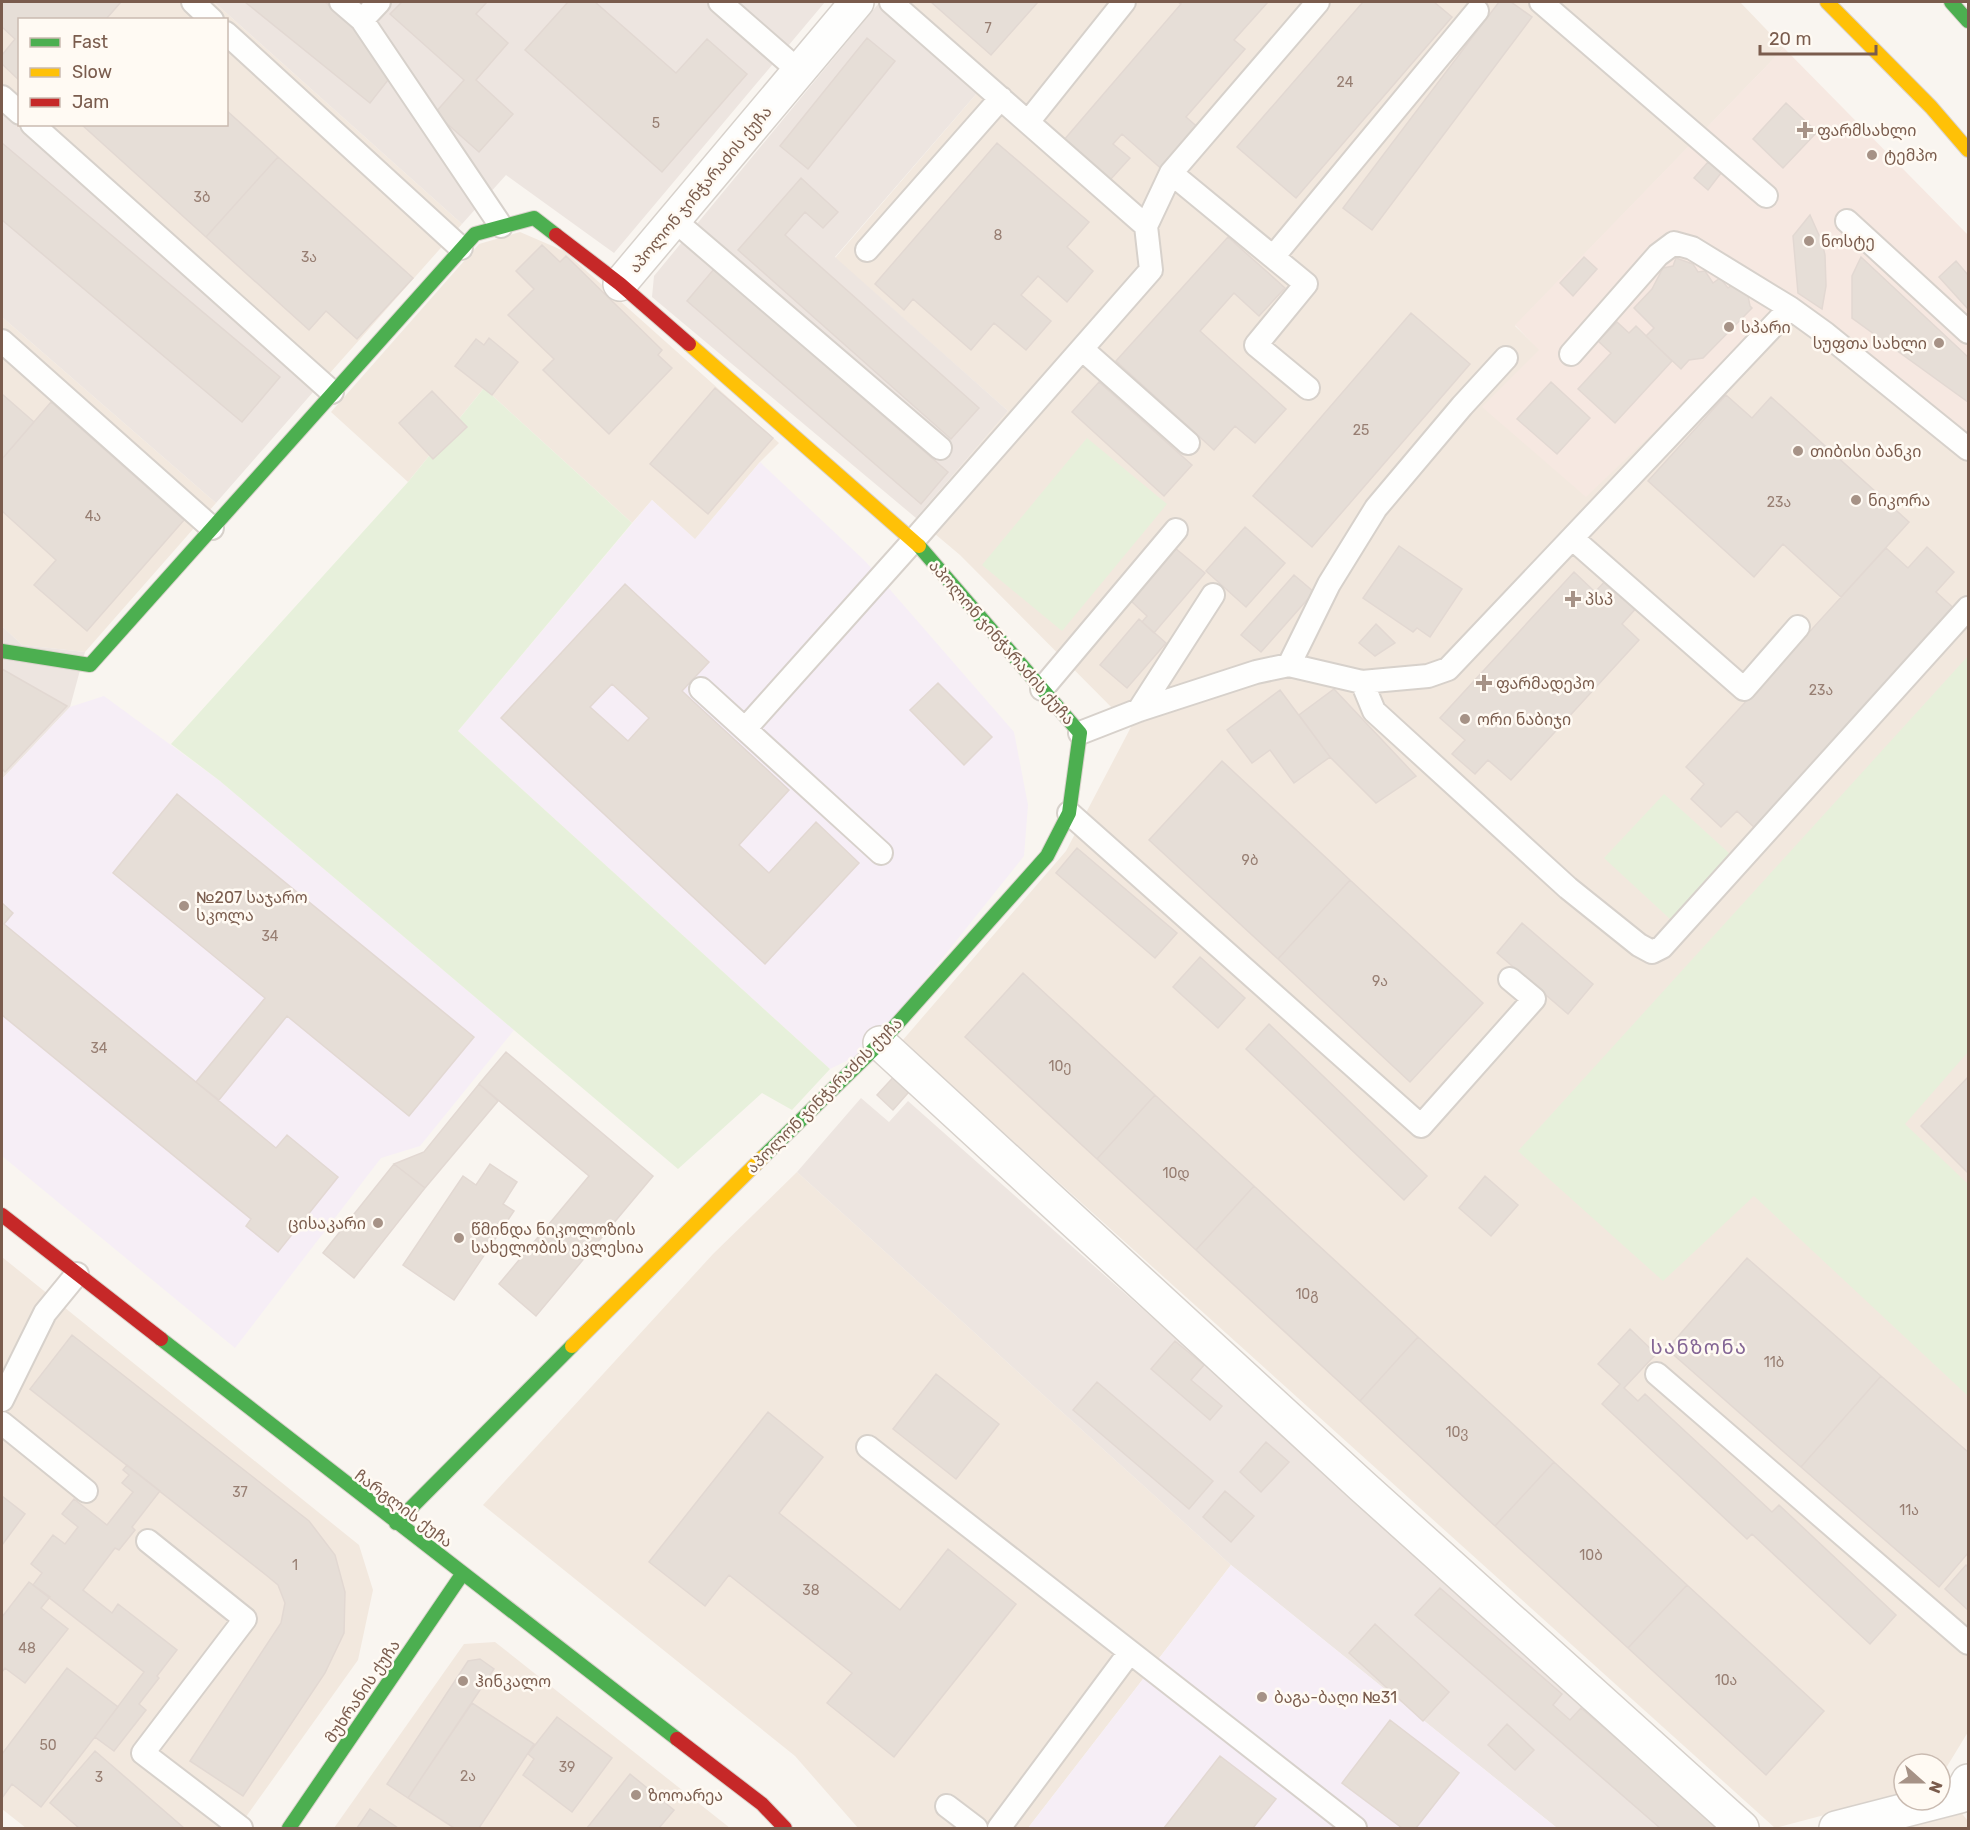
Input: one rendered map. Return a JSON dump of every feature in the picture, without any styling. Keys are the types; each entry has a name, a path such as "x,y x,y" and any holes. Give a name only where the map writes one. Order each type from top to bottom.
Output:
{"street":[{"name":"აპოლონ ჯინჭარაძის ქუჩა","path":"396,1523 717,1201 880,1043 1047,856 1069,813 1080,733 914,540 620,284 857,2"},
{"path":"1827,2 1931,107 1968,150"},
{"path":"1951,2 1968,21"},
{"path":"2,651 90,665 475,234 534,218 620,284"},
{"path":"880,1043 1362,1486 1742,1828"},
{"name":"ჩარგლის ქუჩა","path":"2,1215 396,1523 762,1804 785,1828"},
{"name":"მუხრანის ქუჩა","path":"289,1828 463,1573"},
{"path":"1836,1828 1966,1794"}],"lane":[{"path":"193,2 210,18"},
{"path":"341,2 362,20 501,226"},
{"path":"362,20 379,2"},
{"path":"720,2 799,71"},
{"path":"891,2 1146,226"},
{"path":"1028,122 1124,2"},
{"path":"745,729 1151,270 1146,226 1171,173 1318,2"},
{"path":"1541,2 1766,196"},
{"path":"1273,257 1477,11"},
{"path":"228,35 461,248"},
{"path":"2,97 18,111"},
{"path":"867,250 1001,98"},
{"path":"34,126 332,392"},
{"path":"1171,173 1306,284 1256,345 1308,388"},
{"path":"674,220 940,448"},
{"path":"1847,221 1968,332"},
{"path":"1572,354 1658,255 1674,243 1692,248 1790,308 1826,334 1968,449"},
{"path":"1080,733 1139,710 1256,672 1289,665 1362,682 1428,676 1448,669 1790,308"},
{"path":"2,341 212,528"},
{"path":"1082,349 1188,443"},
{"path":"1289,665 1329,584 1376,508 1462,406 1506,358"},
{"path":"1042,689 1176,530"},
{"path":"1573,539 1744,689 1798,627"},
{"path":"1139,710 1213,595"},
{"path":"1362,682 1374,711 1569,888 1639,945 1652,952 1662,947 1968,608"},
{"path":"701,689 881,853"},
{"path":"1069,813 1421,1126 1534,999 1510,979"},
{"path":"2,1400 45,1313 77,1274"},
{"path":"1657,1374 1968,1643"},
{"path":"2,1423 86,1491"},
{"path":"868,1447 1355,1828"},
{"path":"148,1542 245,1619 143,1753 241,1828"},
{"path":"999,1828 1130,1652"},
{"path":"947,1806 976,1828"}],"shaded area":[{"path":"2,2 214,2 462,224 314,391 2,113"},
{"path":"214,2 825,2 614,253 506,175 462,224"},
{"path":"1740,2 1784,48 1515,326 1540,350 1789,302 1968,442 1968,1732 1952,1758 1952,1752 1892,1752 1892,1797 1775,1828 902,1041 1066,851 1131,727 960,555 916,518 1008,411 835,258 978,92 879,3"},
{"path":"879,3 978,92 835,257 1008,411 916,518 652,297 654,276"},
{"path":"1784,48 1968,235 1968,442 1790,302 1586,497 1482,407 1539,350 1515,325"},
{"path":"2,113 314,391 216,503 2,317"},
{"path":"520,232 564,251 779,443 760,462 695,540 652,500 632,523 484,388 408,482 331,412 479,244"},
{"path":"2,317 216,503 85,652 22,645 2,626"},
{"path":"760,462 866,562 1014,732 1028,805 1024,856 869,1050 830,1069 458,731 652,500 695,539"},
{"path":"2,626 22,645 85,652 70,707 2,779"},
{"name":"№207 საჯარო სკოლა","path":"104,696 220,781 514,1030 420,1146 381,1158 235,1348 2,1156 2,779 70,707"},
{"path":"861,1098 889,1122 908,1101 1728,1828 1557,1828 1231,1565 797,1172"},
{"path":"797,1172 1231,1565 1028,1828 858,1828 795,1756 483,1505 713,1254"},
{"path":"2,1257 359,1545 373,1590 358,1660 238,1828 26,1828 2,1809"},
{"name":"ბაგა-ბაღი №31","path":"1231,1565 1557,1828 1028,1828"},
{"path":"495,1642 730,1828 334,1828 464,1644"},
{"path":"1959,1810 1968,1821 1968,1828 1878,1828 1952,1812"}],"green space":[{"path":"484,388 632,523 458,731 830,1069 792,1110 762,1093 678,1169 220,781 171,744 408,482"},
{"path":"1087,438 1167,504 1062,631 982,565"},
{"path":"1968,656 1968,1052 1905,1124 1968,1184 1968,1396 1754,1196 1663,1281 1518,1151"},
{"path":"1664,794 1730,854 1670,919 1604,858"}],"building":[{"path":"2,2 121,2 107,18 18,18 18,79 2,64 2,55 15,39 2,27"},
{"path":"245,2 325,2 367,35 392,75 370,103"},
{"path":"402,2 487,2 476,14 508,43 476,80 513,114 479,152 435,113 464,80 390,14"},
{"path":"568,2 595,2 676,73 707,39 747,74 662,172 525,50"},
{"path":"931,2 1038,2 991,55"},
{"path":"1178,2 1268,2 1234,40 1245,49 1186,117 1201,130 1165,172 1122,134 1113,144 1130,158 1110,180 1064,140 1181,4"},
{"path":"1363,2 1434,2 1452,17 1296,198 1237,147"},
{"path":"1499,2 1511,2 1532,17 1372,230 1343,208"},
{"path":"867,38 895,61 808,169 780,146"},
{"path":"1786,103 1817,132 1783,168 1753,139"},
{"path":"228,112 278,157 206,237 83,126 228,126"},
{"path":"2,143 280,377 242,422 2,220"},
{"path":"997,143 1089,222 1067,247 1093,271 1067,302 1038,276 1021,295 1051,321 1026,350 994,323 971,350 913,299 904,310 875,284"},
{"path":"278,157 413,278 357,339 326,311 309,330 206,237"},
{"path":"1708,162 1721,173 1708,190 1694,178"},
{"path":"801,178 838,212 823,228 805,212 785,235 979,408 951,439 738,250"},
{"path":"1810,215 1825,255 1826,286 1822,309 1798,293 1793,236"},
{"path":"1228,237 1285,288 1259,316 1234,293 1200,331 1286,409 1255,443 1235,426 1214,450 1116,361"},
{"path":"542,245 560,262 566,256 662,350 658,355 672,368 609,434 543,370 554,359 508,315 534,289 516,271"},
{"path":"1584,257 1597,269 1573,296 1560,283"},
{"path":"1861,257 1968,357 1968,402 1852,318 1852,276"},
{"path":"1676,258 1693,264 1698,272 1705,271 1713,283 1720,278 1728,288 1733,284 1747,291 1752,308 1703,358 1689,360 1681,369 1646,336 1654,328 1634,308 1652,289 1663,268 1673,266"},
{"path":"1956,261 1968,275 1968,309 1939,277"},
{"path":"714,269 948,472 921,504 687,301"},
{"path":"1411,313 1470,364 1312,547 1253,496"},
{"path":"1617,322 1629,333 1636,326 1672,361 1615,423 1578,389 1611,353 1598,341"},
{"path":"489,338 518,362 492,395 455,366 476,339 484,345"},
{"path":"1099,382 1192,465 1164,496 1072,412"},
{"path":"1551,382 1590,418 1557,454 1517,419"},
{"path":"715,388 773,438 708,514 650,464"},
{"path":"432,391 467,427 433,459 399,423"},
{"path":"2,394 34,422 2,459"},
{"path":"1726,395 1752,418 1771,397 1909,522 1841,597 1783,544 1754,577 1648,481"},
{"path":"51,402 184,520 87,631 34,585 56,560 2,511 2,459"},
{"path":"1245,527 1285,563 1246,607 1206,571"},
{"path":"1399,546 1462,589 1430,637 1417,628 1413,632 1363,598"},
{"path":"1927,547 1954,572 1936,592 1958,612 1758,831 1737,811 1721,827 1691,799 1704,784 1686,767 1886,548 1908,568"},
{"path":"1175,548 1205,573 1154,633 1142,622 1147,616 1130,600"},
{"path":"1574,572 1595,592 1608,578 1638,606 1622,624 1639,640 1511,780 1488,760 1475,774 1452,754 1465,740 1440,718"},
{"path":"1294,575 1314,592 1261,652 1241,635"},
{"path":"625,584 709,662 682,691 789,790 739,845 769,873 816,822 859,863 765,964 501,718","holes":["612,684 649,718 628,741 590,707"]},
{"path":"1139,619 1166,643 1127,688 1100,665"},
{"path":"1376,624 1395,643 1375,656 1359,643"},
{"path":"2,669 67,706 5,772 2,769"},
{"path":"938,683 992,737 964,765 910,710"},
{"path":"1334,689 1416,776 1376,803 1330,757 1299,715"},
{"path":"1280,690 1330,757 1294,783 1270,750 1252,763 1227,730"},
{"path":"1222,761 1350,880 1278,959 1149,840"},
{"path":"177,794 474,1037 409,1116 287,1016 219,1100 196,1082 265,998 113,873"},
{"path":"1077,848 1177,933 1155,958 1056,873"},
{"path":"1350,880 1483,1003 1410,1082 1278,959"},
{"path":"2,903 13,913 4,924 276,1148 287,1135 338,1177 278,1252 246,1226 251,1219 2,1015"},
{"path":"1522,923 1593,984 1568,1014 1497,953"},
{"path":"1200,957 1245,998 1218,1028 1173,987"},
{"path":"1023,973 1155,1095 1097,1159 965,1037"},
{"path":"1269,1024 1427,1176 1404,1200 1246,1049"},
{"path":"506,1052 653,1176 536,1316 499,1284 589,1176 479,1084"},
{"path":"899,1071 915,1085 893,1110 877,1095"},
{"path":"1968,1077 1968,1173 1921,1126"},
{"path":"479,1084 498,1101 425,1188 394,1164 424,1152"},
{"path":"1155,1095 1254,1186 1196,1250 1097,1159"},
{"path":"394,1164 425,1188 354,1278 323,1253"},
{"name":"წმინდა ნიკოლოზის სახელობის ეკლესია","path":"490,1164 517,1182 503,1204 514,1211 454,1300 403,1265 463,1176 476,1185"},
{"path":"1485,1176 1518,1205 1491,1236 1459,1208"},
{"path":"1254,1186 1418,1337 1360,1401 1196,1250"},
{"path":"1747,1258 1881,1376 1801,1467 1667,1349"},
{"path":"1630,1329 1656,1354 1624,1388 1638,1401 1645,1394 1772,1512 1779,1505 1896,1615 1870,1644 1752,1534 1747,1539 1602,1404 1620,1384 1598,1364"},
{"path":"72,1335 309,1521 335,1555 345,1592 344,1633 325,1673 243,1796 190,1761 281,1623 285,1603 278,1585 30,1389"},
{"path":"1418,1337 1554,1462 1495,1526 1360,1401"},
{"path":"1175,1341 1204,1365 1191,1380 1222,1406 1210,1420 1151,1369"},
{"path":"936,1374 999,1424 956,1479 893,1429"},
{"path":"1881,1376 1968,1452 1968,1553 1939,1587 1801,1467"},
{"path":"1097,1382 1213,1481 1189,1509 1073,1410"},
{"path":"768,1412 823,1457 779,1513 900,1610 948,1549 1016,1604 894,1757 827,1703 852,1673 729,1575 705,1606 649,1562"},
{"path":"1266,1442 1289,1462 1261,1492 1240,1472"},
{"path":"1554,1462 1687,1585 1628,1648 1495,1526"},
{"path":"127,1465 160,1491 132,1527 135,1530 119,1550 115,1548 83,1590 112,1613 118,1604 177,1650 139,1704 146,1710 114,1751 95,1737 144,1672 33,1585 42,1573 31,1564 53,1535 65,1544 78,1527 62,1514 74,1499 107,1525 133,1492 122,1483 129,1475 123,1470"},
{"path":"1225,1491 1254,1516 1231,1542 1203,1517"},
{"path":"2,1496 25,1514 2,1545"},
{"path":"1966,1565 1968,1567 1968,1610 1945,1589"},
{"path":"29,1582 50,1597 41,1608 68,1629 25,1683 5,1668 2,1672 2,1617"},
{"path":"1687,1585 1824,1711 1766,1775 1628,1648"},
{"path":"1440,1588 1562,1694 1553,1705 1570,1720 1581,1708 1720,1828 1660,1828 1415,1615"},
{"path":"1375,1624 1449,1692 1423,1721 1349,1653"},
{"path":"480,1659 494,1669 408,1798 387,1784 468,1661"},
{"path":"67,1668 118,1707 41,1807 12,1784 2,1798 2,1754"},
{"path":"472,1703 534,1744 479,1828 454,1828 408,1798"},
{"path":"557,1717 612,1758 572,1812 523,1775 534,1759 528,1754"},
{"path":"1390,1720 1459,1773 1416,1828 1402,1828 1342,1783"},
{"path":"1507,1724 1534,1750 1515,1770 1488,1745"},
{"path":"95,1751 184,1828 79,1828 50,1803"},
{"path":"1220,1756 1276,1799 1253,1828 1164,1828"},
{"path":"630,1774 674,1810 659,1828 587,1828"},
{"path":"370,1809 398,1828 357,1828"}],"traffic: fast":[{"path":"1951,2 1968,21"},
{"path":"2,651 90,665 475,234 534,218 556,235"},
{"path":"763,1157 880,1043 1047,856 1069,813 1080,733 919,546"},
{"path":"161,1339 677,1739"},
{"path":"396,1523 572,1346"},
{"path":"289,1828 463,1573"}],"traffic: slow":[{"path":"1827,2 1931,107 1968,150"},
{"path":"689,344 919,546"},
{"path":"572,1346 763,1157"}],"traffic: jam":[{"path":"556,235 620,284 689,344"},
{"path":"2,1215 161,1339"},
{"path":"677,1739 762,1804 785,1828"}],"place":[{"name":"ფარმსახლი","path":"1805,130"},
{"name":"ტემპო","path":"1872,155"},
{"name":"ნოსტე","path":"1809,241"},
{"name":"სპარი","path":"1729,327"},
{"name":"სუფთა სახლი","path":"1939,343"},
{"name":"თიბისი ბანკი","path":"1798,451"},
{"name":"ნიკორა","path":"1856,500"},
{"name":"პსპ","path":"1573,599"},
{"name":"ფარმადეპო","path":"1484,683"},
{"name":"ორი ნაბიჯი","path":"1465,719"},
{"name":"№207 საჯარო სკოლა","path":"184,906"},
{"name":"ცისაკარი","path":"378,1223"},
{"name":"წმინდა ნიკოლოზის სახელობის ეკლესია","path":"459,1238"},
{"name":"ჰინკალო","path":"463,1681"},
{"name":"ბაგა-ბაღი №31","path":"1262,1697"},
{"name":"ზოოარეა","path":"636,1795"}],"district":[{"name":"სანზონა","path":"1699,1347"}]}
